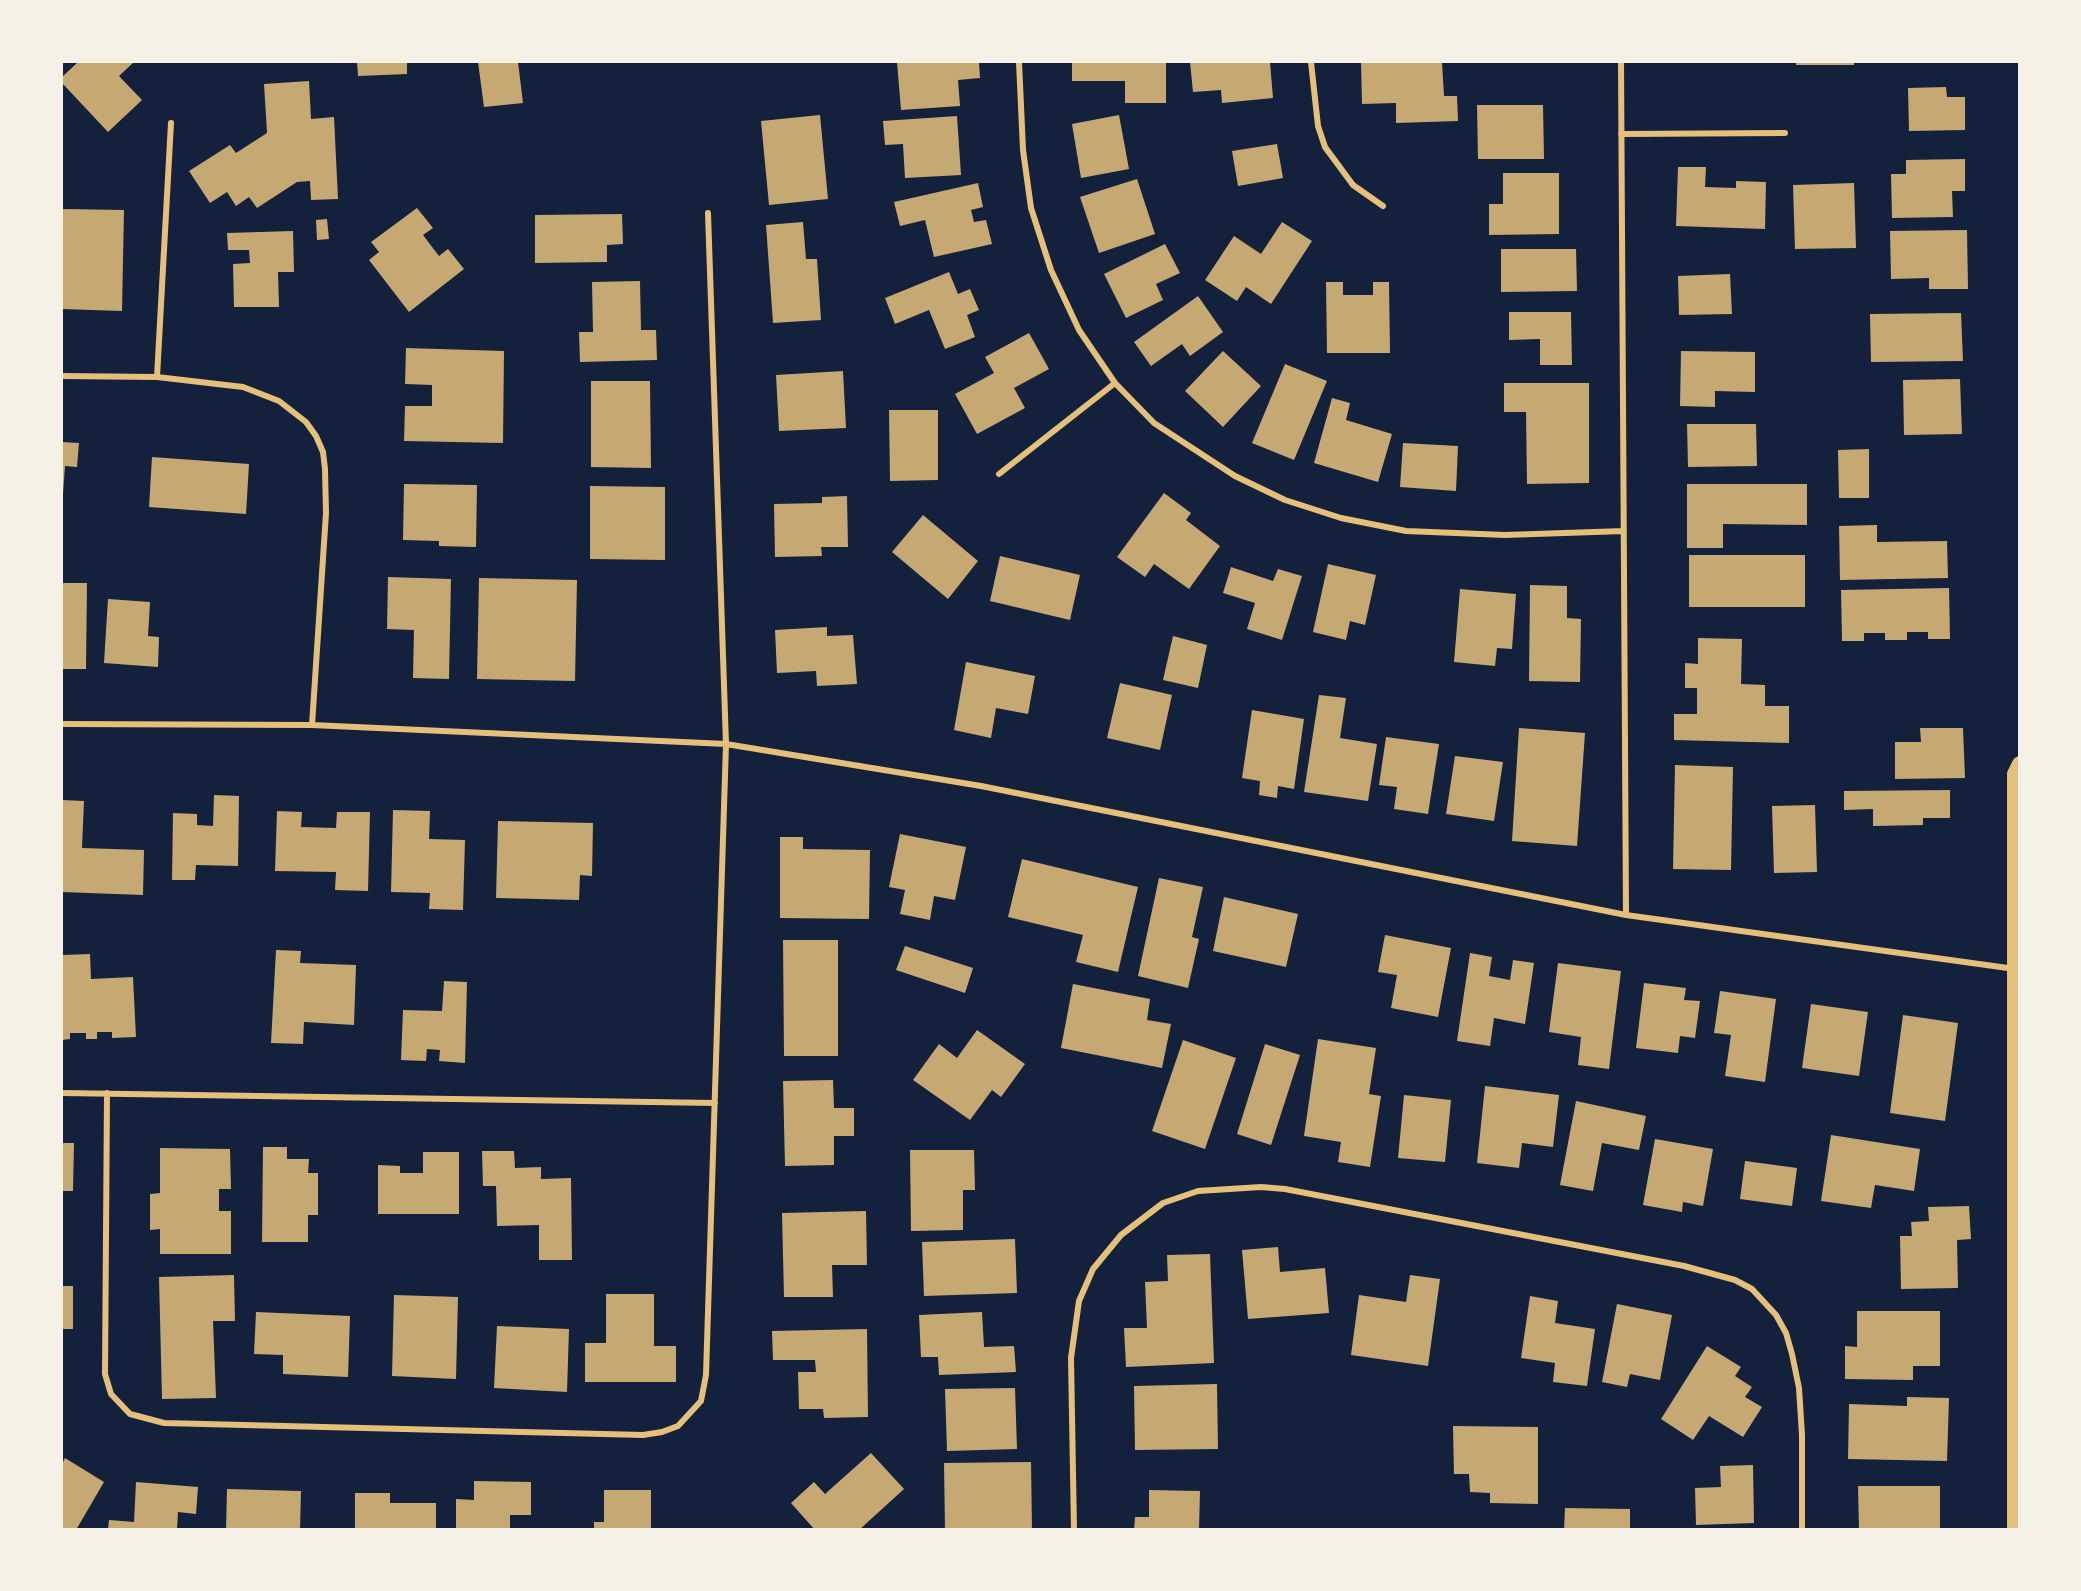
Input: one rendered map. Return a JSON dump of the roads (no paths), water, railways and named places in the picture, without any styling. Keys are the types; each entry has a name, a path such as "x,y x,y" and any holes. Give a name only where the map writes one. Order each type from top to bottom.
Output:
{"highway":[{"path":"2015,1530 2017,969 2015,774 2019,764"}],"street":[{"path":"1019,62 1023,150 1031,208 1051,270 1078,330 1115,383 1154,423 1235,477 1285,500 1341,518 1406,531 1505,535 1623,531"},
{"path":"1311,62 1318,126 1325,147 1353,185 1383,206"},
{"path":"1621,62 1626,915"},
{"path":"157,377 171,123"},
{"path":"1621,134 1785,134"},
{"path":"107,1093 105,1374 111,1394 130,1414 164,1423 644,1435 678,1426 691,1414 704,1390 716,1103 726,744 708,213"},
{"path":"62,376 157,377 217,383 263,394 292,410 316,436 325,469 326,513 312,725"},
{"path":"999,474 1115,383"},
{"path":"62,724 312,725 726,744 981,786 1626,915 2017,969"},
{"path":"62,1093 716,1103"},
{"path":"1074,1530 1071,1358 1079,1301 1093,1269 1121,1235 1162,1203 1198,1191 1262,1187 1285,1188 1684,1266 1736,1280 1752,1289 1776,1315 1786,1333 1792,1354 1799,1388 1802,1435 1802,1530"}]}
